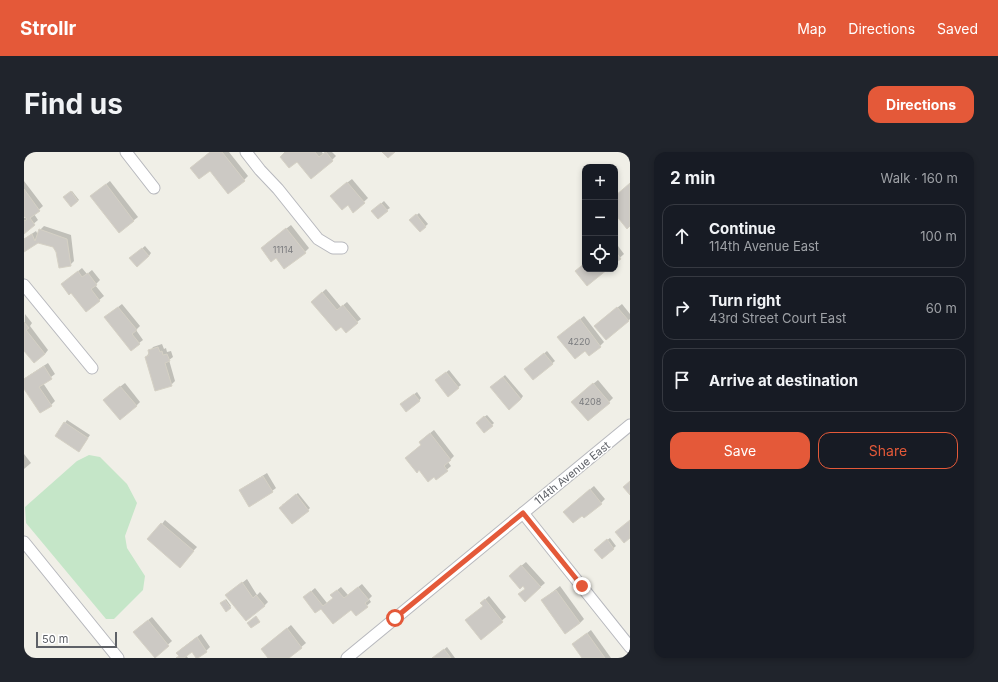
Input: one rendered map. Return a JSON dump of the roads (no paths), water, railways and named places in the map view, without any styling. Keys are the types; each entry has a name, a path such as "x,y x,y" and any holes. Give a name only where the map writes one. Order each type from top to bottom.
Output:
{"street":[{"path":"126,152 154,188"},
{"path":"246,152 318,238 333,248 342,248"},
{"path":"24,284 92,368"},
{"name":"114th Avenue East","path":"349,657 630,425"},
{"path":"523,513 630,647"},
{"path":"24,542 118,658"}]}
